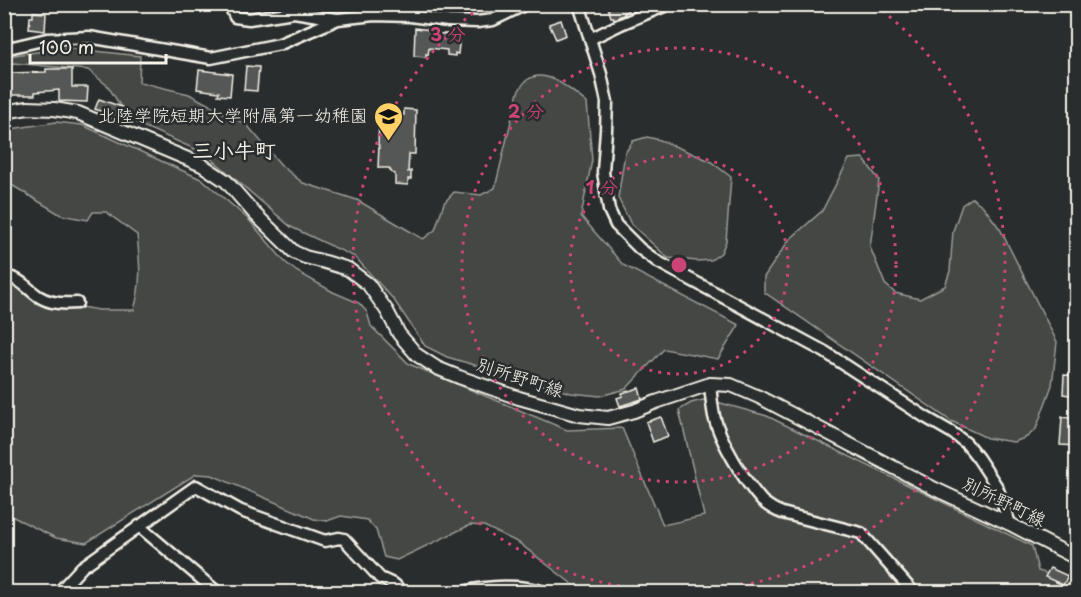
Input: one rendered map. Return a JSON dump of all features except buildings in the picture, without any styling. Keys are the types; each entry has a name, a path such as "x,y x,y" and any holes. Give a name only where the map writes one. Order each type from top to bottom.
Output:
{"main road":[{"name":"別所野町線","path":"4,112 28,108 78,113 202,165 226,181 255,214 294,252 348,269 368,284 399,333 417,355 437,368 519,398 579,415 608,418 710,384 731,385 1077,558"}],"street":[{"path":"231,4 235,17 249,19 294,12 338,19 374,15 477,22 493,20 526,4"},
{"path":"579,4 601,74 607,102 603,172 609,210 616,225 640,249 658,262 825,352 966,443 997,487 1010,524"},
{"path":"590,39 669,4"},
{"path":"4,49 47,39 89,37 211,58 280,44 338,19"},
{"path":"4,276 18,279 50,302 77,303"},
{"path":"710,384 715,417 725,445 749,484 763,501 782,513 861,533 913,592"},
{"path":"59,592 82,567 196,486 241,511 325,541 344,538 380,578 395,585 401,592"},
{"path":"139,526 217,592"},
{"path":"463,592 477,588 506,587 545,592"}],"shaded area":[{"path":"67,48 140,56 139,82 189,94 247,125 282,166 303,183 357,200 423,239 435,230 444,203 454,192 481,195 495,188 518,92 526,81 534,76 550,78 587,103 592,160 581,216 623,265 739,325 718,359 664,349 626,389 600,396 571,393 447,357 425,346 394,300 355,257 291,227 206,154 129,120 108,86 88,70 13,63 5,66 7,56"},
{"path":"56,122 82,125 203,180 248,219 285,262 296,271 333,292 359,303 367,312 371,326 409,364 567,430 622,428 663,525 704,516 679,410 691,403 703,400 717,402 767,416 1032,546 1038,571 1076,582 1076,592 579,592 519,543 484,526 470,525 397,560 384,557 376,530 367,520 341,516 327,521 314,519 212,475 196,474 86,543 56,538 5,513 4,292 14,286 58,303 99,310 134,310 140,272 137,235 106,212 93,212 88,220 61,215 5,182 5,130"},
{"path":"647,137 660,140 710,161 731,177 726,241 721,253 711,260 668,258 631,224 618,198 625,153 633,141"},
{"path":"863,158 879,180 870,247 885,284 895,293 920,299 945,286 950,271 953,231 962,205 972,198 983,206 1000,229 1057,342 1052,385 1036,429 1027,437 1014,442 987,438 951,421 764,292 764,277 789,240 822,211 849,159"}],"place":[{"name":"北陸学院短期大学附属第一幼稚園","path":"389,142"}],"district":[{"name":"三小牛町","path":"234,151"}]}
